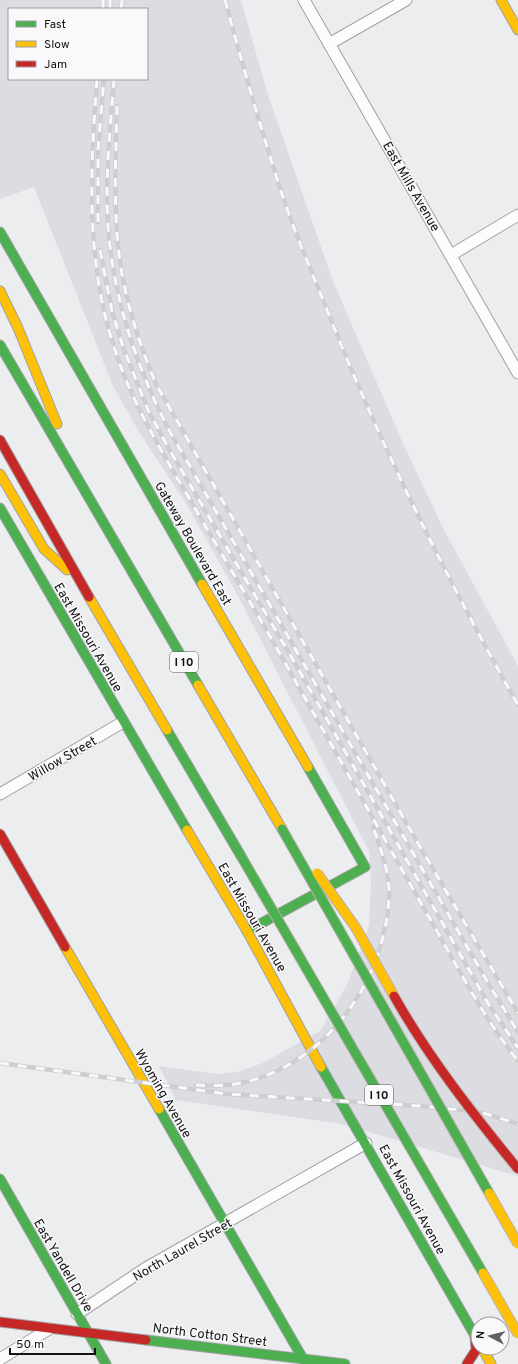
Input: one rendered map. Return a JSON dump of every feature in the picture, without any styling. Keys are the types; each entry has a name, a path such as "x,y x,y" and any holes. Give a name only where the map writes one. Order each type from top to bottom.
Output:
{"main road":[{"path":"501,0 518,30"},
{"name":"Gateway Boulevard East","path":"0,232 365,866 247,931"},
{"path":"0,291 18,328 85,494"},
{"name":"I 10","path":"0,345 85,494 282,829 518,1244"},
{"name":"I 10","path":"0,440 79,582 241,856 518,1334"},
{"path":"0,474 44,549 79,582"},
{"name":"East Missouri Avenue","path":"1,512 247,931 311,1050 366,1143 470,1327"},
{"path":"282,829 337,897 429,1054 477,1119 518,1169"},
{"name":"Wyoming Avenue","path":"0,834 304,1361"},
{"name":"East Yandell Drive","path":"0,1179 70,1317 88,1334 106,1364"},
{"name":"North Laurel Street","path":"49,1329 70,1317"},
{"name":"North Cotton Street","path":"0,1322 304,1361 345,1364"}],"street":[{"name":"East Mills Avenue","path":"304,0 518,373"},
{"path":"329,44 406,0"},
{"path":"451,255 518,214"},
{"name":"Willow Street","path":"0,794 123,722"},
{"name":"North Laurel Street","path":"70,1317 146,1268 366,1143"},
{"name":"North Laurel Street","path":"2,1358 49,1329"}],"shaded area":[{"path":"0,0 241,0 268,95 333,281 405,448 444,530 518,666 518,1176 342,1124 176,1100 159,1066 217,1074 237,1072 263,1063 320,1031 347,985 369,925 371,881 369,851 237,594 185,502 139,432 113,386 34,187 0,199"}],"railway":[{"path":"103,0 103,8"},
{"path":"110,0 110,8"},
{"path":"121,8 122,0"},
{"path":"225,0 258,118 285,202 300,244 344,352 413,506 464,606 518,705"},
{"path":"97,80 92,184 92,219 95,253 99,288 107,322 124,375 140,411 159,446 269,634 469,988 505,1044 518,1061"},
{"path":"98,222 98,150 104,80"},
{"path":"114,80 109,138 107,197 111,258 124,317 144,375 169,430 488,983 518,1032"},
{"path":"117,106 115,190 119,253 122,274 132,316 140,343 156,384 419,845 518,1013"},
{"path":"100,250 112,311 123,347 148,410 169,449 296,665 489,1005 518,1048"},
{"path":"196,1085 208,1086 239,1083 275,1072 302,1057 326,1037 346,1014 363,987 376,958 385,928 389,897 388,879 373,827"},
{"path":"0,1063 227,1094 421,1106 480,1112 518,1124"}],"traffic: fast":[{"path":"0,232 202,584"},
{"path":"0,345 198,685"},
{"path":"0,508 187,830"},
{"path":"167,730 241,856"},
{"path":"247,931 365,867 308,767"},
{"path":"282,829 489,1193"},
{"path":"241,856 483,1273"},
{"path":"321,1067 470,1327"},
{"path":"159,1109 306,1364"},
{"path":"0,1179 106,1364"},
{"path":"146,1340 345,1364"}],"traffic: slow":[{"path":"501,0 518,30"},
{"path":"0,291 18,328 57,424"},
{"path":"0,474 44,549 67,570"},
{"path":"202,584 308,767"},
{"path":"89,597 167,730"},
{"path":"198,685 282,829"},
{"path":"187,830 247,931 321,1067"},
{"path":"317,873 356,928 394,996"},
{"path":"65,947 159,1109"},
{"path":"489,1193 518,1244"},
{"path":"483,1273 518,1334"},
{"path":"486,1356 491,1364"}],"traffic: jam":[{"path":"0,440 89,597"},
{"path":"0,834 65,947"},
{"path":"394,996 452,1085 518,1169"},
{"path":"0,1322 146,1340"},
{"path":"467,1364 472,1356"}]}
